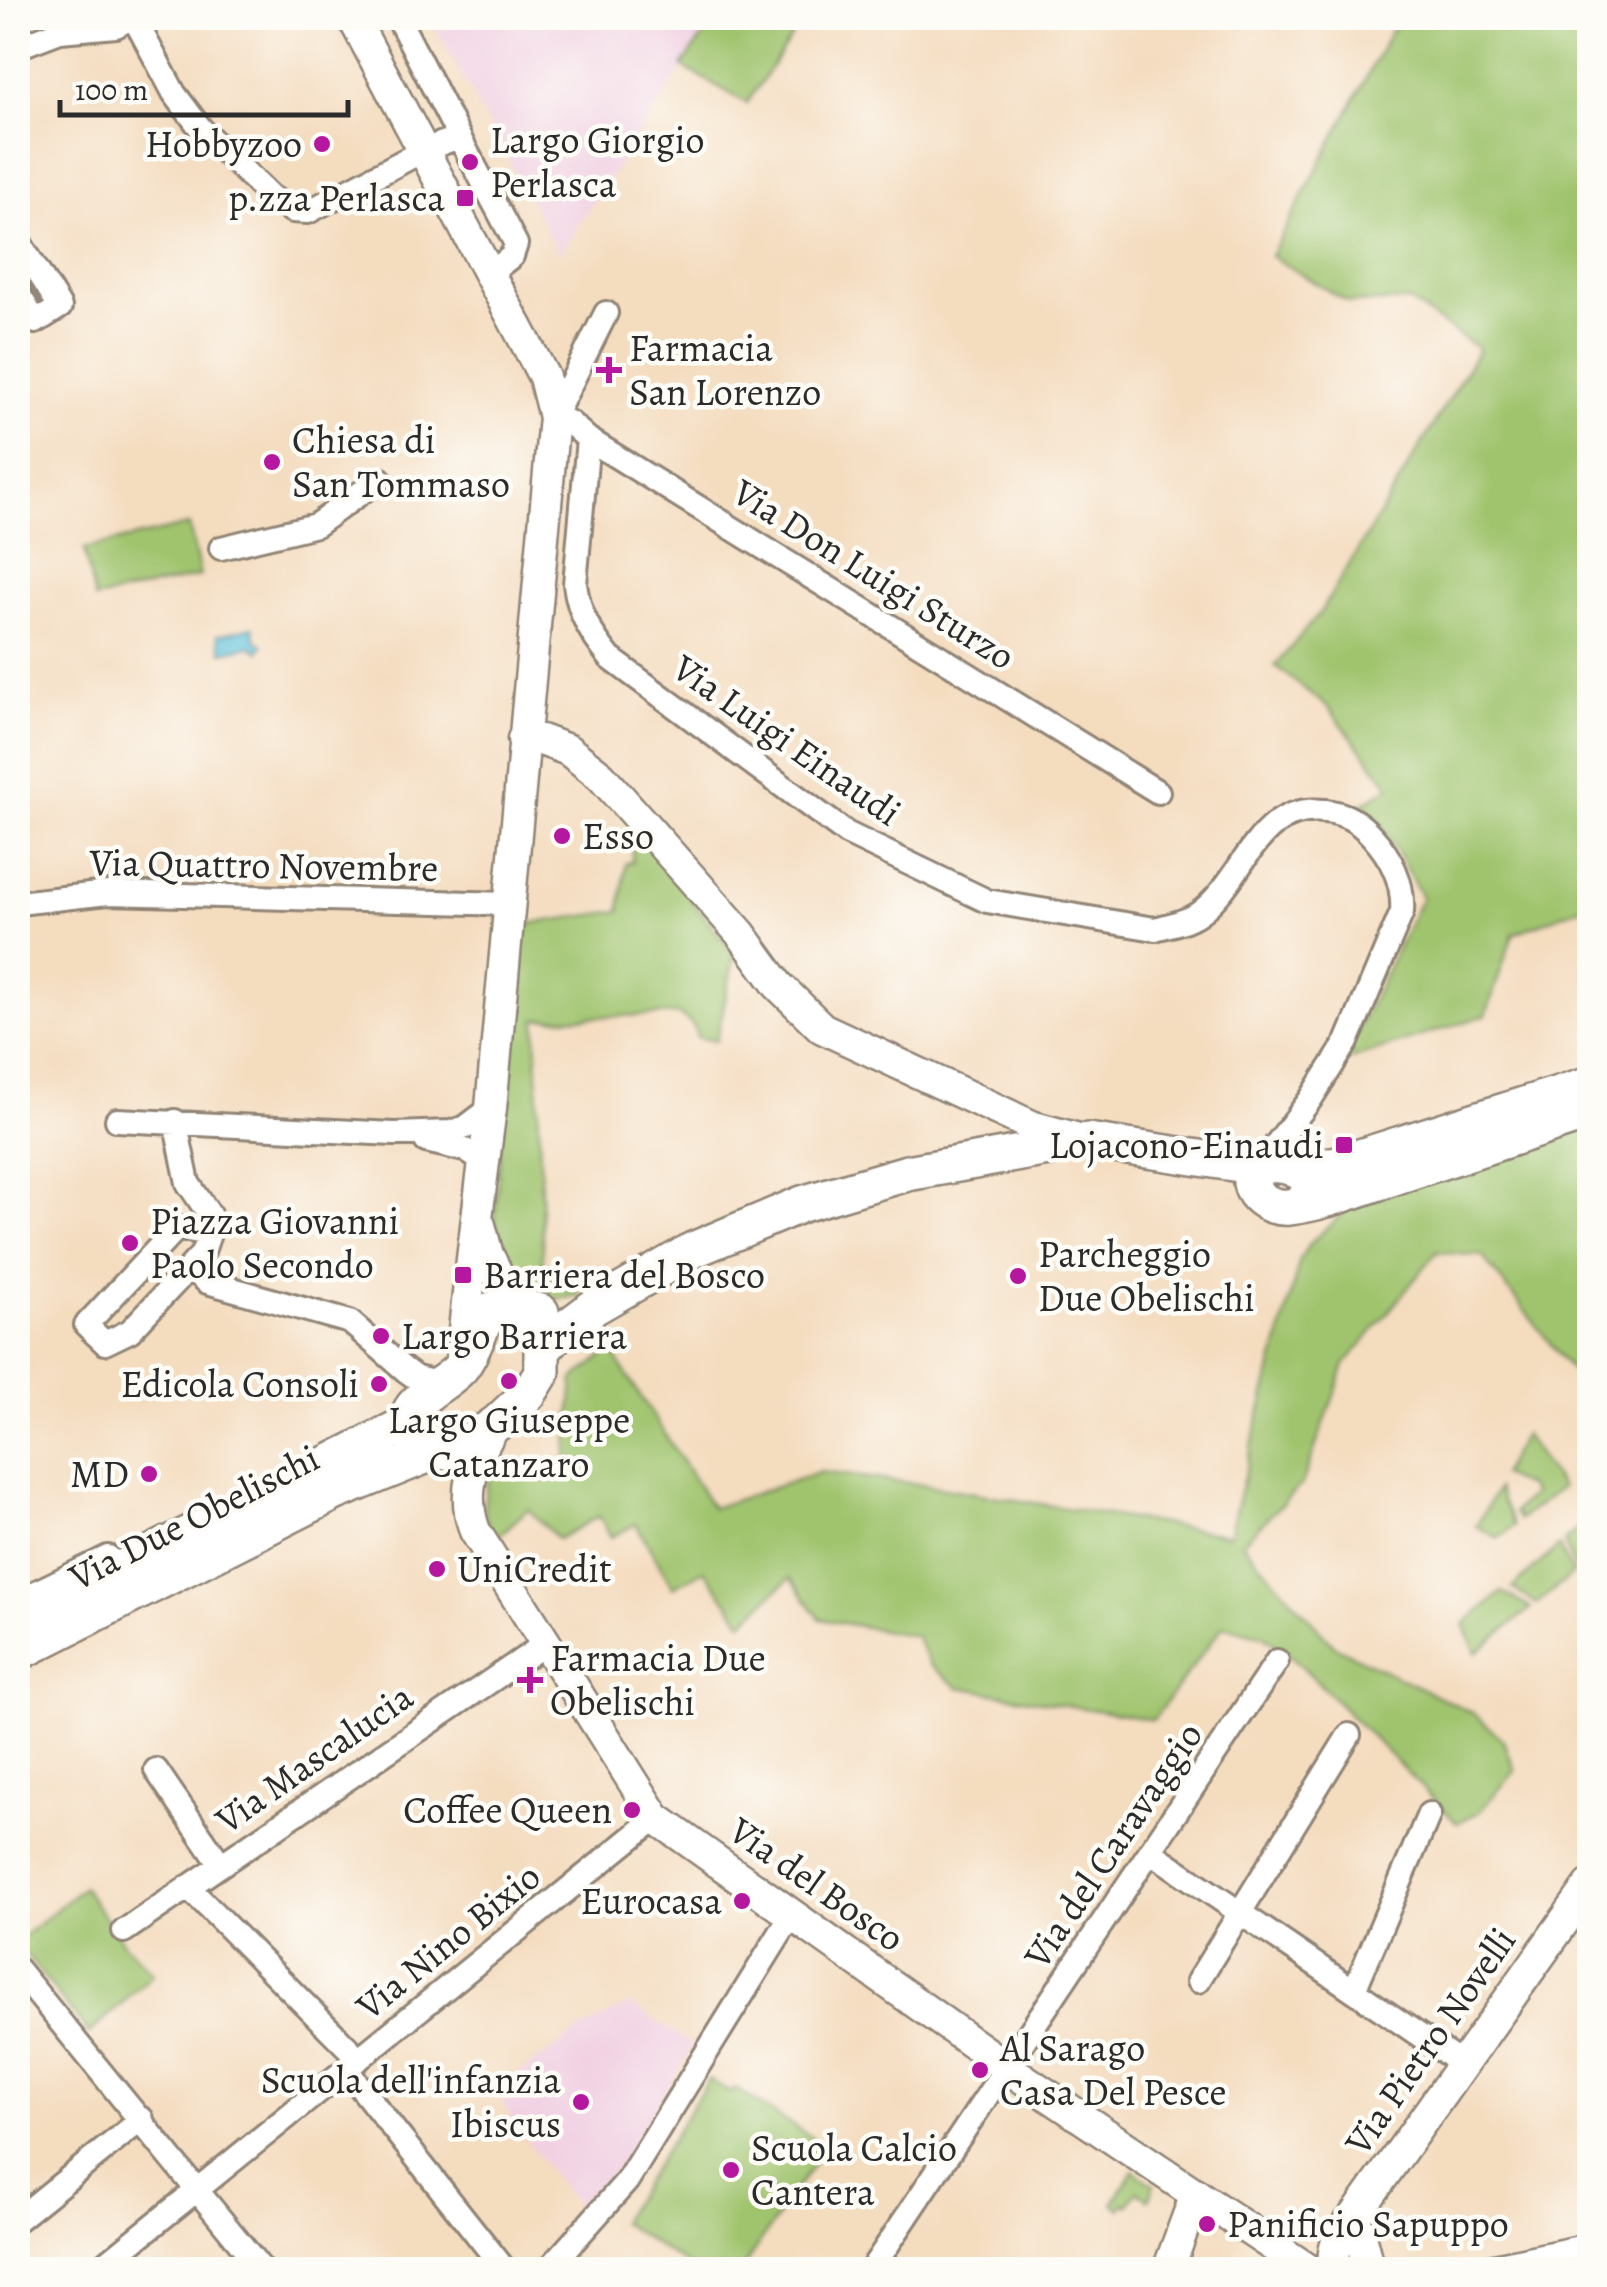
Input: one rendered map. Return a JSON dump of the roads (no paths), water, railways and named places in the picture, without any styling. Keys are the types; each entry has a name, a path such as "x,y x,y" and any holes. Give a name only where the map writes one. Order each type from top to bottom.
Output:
{"main road":[{"path":"353,18 544,377 554,417 479,1221 451,1376"},
{"path":"528,694 740,934 778,986 822,1028 1034,1127 1255,1178"},
{"path":"523,739 541,740 568,750 600,776"},
{"path":"1299,1186 1338,1164 1590,1084"},
{"path":"994,1157 1084,1157 1255,1178 1283,1164 1299,1186 1335,1196 1590,1112"},
{"path":"544,1350 554,1337 594,1308 693,1250 774,1214 907,1173 1088,1141"},
{"path":"479,1221 488,1255 517,1307 538,1330 544,1350"},
{"path":"18,1620 410,1412 451,1376 491,1310 517,1307 552,1314 594,1308"},
{"name":"Via Due Obelischi","path":"18,1653 336,1492 421,1458 460,1449 497,1423 536,1384 544,1365 544,1350"},
{"path":"410,1412 410,1434 421,1458"},
{"name":"Via del Bosco","path":"497,1423 472,1465 468,1486 470,1516 478,1536 656,1818 1006,2066 1309,2270"},
{"name":"Via Pietro Novelli","path":"1316,2270 1334,2256 1355,2216 1590,1885"},
{"path":"1168,2270 1196,2194"},
{"path":"1355,2216 1369,2270"},
{"path":"1490,2270 1590,2249"}],"street":[{"path":"18,33 52,18"},
{"path":"18,47 60,30 116,26 132,18 174,94 202,129 270,196 292,211 308,212 424,150 458,137"},
{"path":"398,18 516,244 512,256 488,275"},
{"path":"18,240 60,307 36,322 18,293"},
{"path":"554,417 606,313"},
{"name":"Via Don Luigi Sturzo","path":"554,417 568,422 588,439 1158,792"},
{"name":"Via Luigi Einaudi","path":"588,439 575,584 588,632 610,658 846,833 987,900 1156,929 1199,913 1218,895 1271,825 1287,814 1312,809 1334,812 1357,820 1376,840 1399,877 1404,891 1402,912 1346,1042 1255,1178"},
{"path":"221,548 316,525 380,479"},
{"name":"Via Quattro Novembre","path":"18,903 108,893 509,904"},
{"path":"118,1120 394,1134 451,1132 491,1108"},
{"path":"175,1122 188,1183 209,1214 209,1234 202,1254 130,1331 105,1342 86,1325 178,1228 209,1234"},
{"path":"394,1134 465,1150 484,1162"},
{"path":"191,1268 207,1282 350,1322 416,1378 451,1376"},
{"path":"18,1601 366,1425 410,1412 384,1366 349,1330 302,1310"},
{"name":"Via Mascalucia","path":"124,1932 545,1644"},
{"name":"Via del Caravaggio","path":"871,2270 1277,1661"},
{"path":"1198,1981 1348,1735"},
{"path":"156,1770 221,1865"},
{"path":"1355,1988 1430,1814"},
{"name":"Via Nino Bixio","path":"98,2270 656,1818"},
{"path":"1151,1852 1355,1988 1463,2066"},
{"path":"188,1887 352,2064 504,2270"},
{"path":"548,2270 627,2181 791,1916"},
{"path":"18,1970 26,1995 142,2120 262,2270"},
{"path":"18,2219 142,2120"}],"water":[{"path":"253,627 256,640 263,645 259,652 250,646 222,652 218,635"}],"place":[{"name":"Hobbyzoo","path":"322,144"},
{"name":"Largo Giorgio Perlasca","path":"470,162"},
{"name":"p.zza Perlasca","path":"465,198"},
{"name":"Farmacia San Lorenzo","path":"609,370"},
{"name":"Chiesa di San Tommaso","path":"272,462"},
{"name":"Esso","path":"562,836"},
{"name":"Lojacono-Einaudi","path":"1344,1145"},
{"name":"Piazza Giovanni Paolo Secondo","path":"130,1243"},
{"name":"Barriera del Bosco","path":"463,1275"},
{"name":"Parcheggio Due Obelischi","path":"1018,1276"},
{"name":"Largo Barriera","path":"381,1336"},
{"name":"Largo Giuseppe Catanzaro","path":"509,1381"},
{"name":"Edicola Consoli","path":"379,1384"},
{"name":"MD","path":"149,1474"},
{"name":"UniCredit","path":"437,1569"},
{"name":"Farmacia Due Obelischi","path":"530,1680"},
{"name":"Coffee Queen","path":"632,1810"},
{"name":"Eurocasa","path":"742,1901"},
{"name":"Al Sarago Casa Del Pesce","path":"980,2070"},
{"name":"Scuola dell'infanzia Ibiscus","path":"581,2102"},
{"name":"Scuola Calcio Cantera","path":"731,2170"},
{"name":"Panificio Sapuppo","path":"1207,2224"}]}
